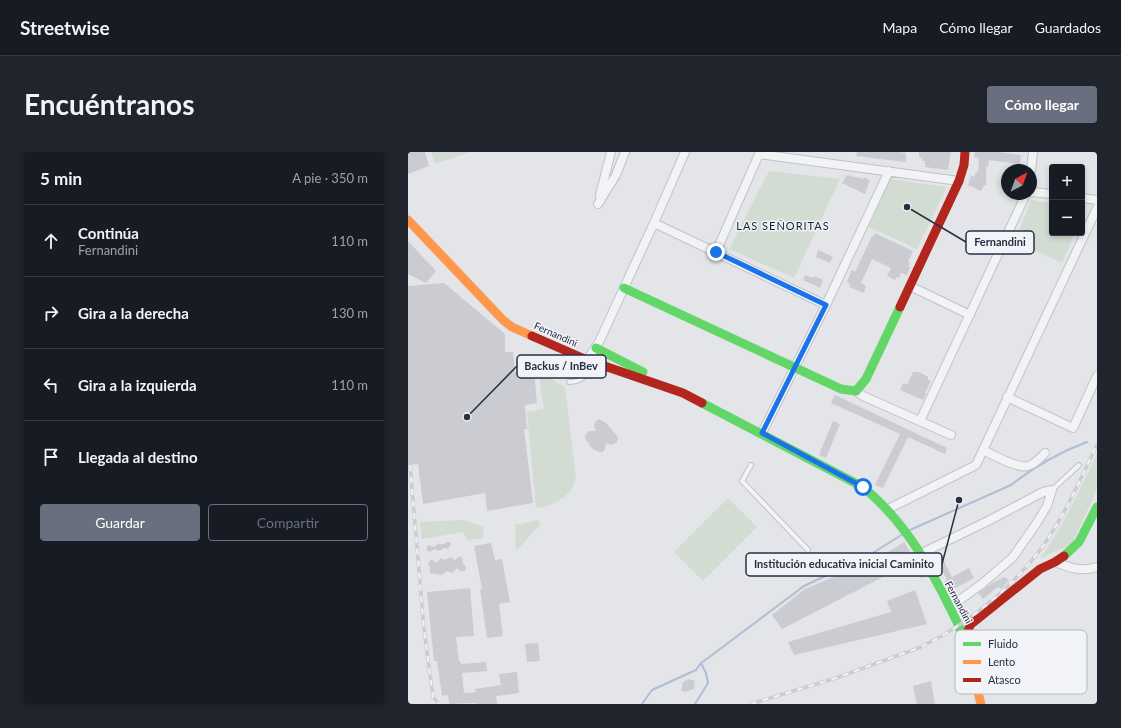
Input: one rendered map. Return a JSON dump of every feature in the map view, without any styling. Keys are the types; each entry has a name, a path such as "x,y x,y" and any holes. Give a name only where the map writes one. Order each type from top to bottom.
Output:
{"street":[{"path":"611,152 598,204 616,174 626,152"},
{"path":"587,360 596,348 624,288 654,223 684,152"},
{"path":"624,288 841,389 849,392 856,390 866,379 959,181 964,165 965,152"},
{"path":"1032,164 1033,152"},
{"path":"716,252 760,153 959,181"},
{"path":"762,433 826,305 889,171"},
{"path":"1037,193 1049,194"},
{"path":"1085,198 1097,200"},
{"path":"920,421 1023,200"},
{"path":"888,509 976,465 1097,208"},
{"name":"Fernandini","path":"408,220 508,324 587,360 683,393 863,487 888,509 909,537 950,607 961,630"},
{"path":"654,223 826,305"},
{"path":"910,286 970,315"},
{"path":"596,348 683,393"},
{"path":"1007,397 1073,428 1097,376"},
{"path":"856,390 863,396 951,436"},
{"path":"984,450 1016,465 1027,466 1036,462 1046,453"},
{"path":"920,554 1043,492 1052,490 1047,506 1012,557 983,583 950,607"},
{"path":"968,630 970,625 1040,569 1055,562 1070,551 1079,542 1097,507"},
{"path":"1055,562 1071,568 1087,570 1097,567"},
{"path":"979,694 982,704"},
{"path":"985,694 988,704"}],"lane":[{"path":"569,382 576,382 587,374 589,367 587,360"},
{"path":"751,464 742,481 808,550"},
{"path":"1052,490 1079,464"}],"shaded area":[{"path":"431,152 470,152 435,164"},
{"path":"769,171 840,179 794,278 729,249"},
{"path":"889,179 947,187 917,249 869,227"},
{"path":"1031,200 1049,203 1049,236 1074,236 1062,263 1015,241"},
{"path":"538,371 565,387 576,478 571,490 561,499 549,505 536,508 527,412 544,409"},
{"path":"1097,454 1097,489 1072,544 1041,558 1078,494"},
{"path":"728,498 757,527 703,581 674,552"},
{"path":"463,520 484,527 483,538 468,540 463,532 422,539 420,522"},
{"path":"539,520 540,525 516,551 515,525"}],"building":[{"path":"408,152 425,152 429,166 408,174"},
{"path":"857,152 906,153 906,162 856,156"},
{"path":"919,152 951,152 948,170 925,167 925,161 922,161 922,158 919,157"},
{"path":"975,152 999,152 1021,155 1020,164 989,160 988,167 986,166 986,185 984,185 981,191 968,185 971,175 974,177 976,172 978,173 979,158 974,157"},
{"path":"847,175 863,179 864,177 870,180 865,194 842,183"},
{"path":"875,233 913,251 908,262 910,263 908,266 910,267 907,275 901,273 899,278 897,277 895,280 887,276 891,268 872,259 861,283 866,286 864,293 849,287 850,284 847,282 852,270 855,272 872,236 873,237"},
{"path":"408,241 436,271 426,283 408,274"},
{"path":"818,250 833,257 830,263 816,257"},
{"path":"805,275 814,278 815,276 823,280 820,288 803,280"},
{"path":"444,283 505,334 505,352 513,352 515,372 534,370 537,403 525,405 527,429 524,429 533,503 487,511 485,493 423,504 418,464 408,465 408,286"},
{"path":"913,372 919,372 928,377 928,380 931,381 923,400 900,390 903,383 907,385"},
{"path":"835,395 947,448 945,454 908,437 883,488 875,485 900,434 831,403"},
{"path":"599,419 606,423 618,437 617,442 612,445 606,443 603,452 594,450 586,441 585,436 589,431 596,431 594,425"},
{"path":"833,421 840,424 826,458 819,455"},
{"path":"450,542 451,544 448,549 444,548 440,551 434,549 430,552 426,550 428,545 434,547 438,544 444,544"},
{"path":"904,542 925,577 922,578 910,563 782,629 772,615 805,589 860,566"},
{"path":"491,543 495,560 502,559 510,602 499,604 503,636 487,638 480,589 482,589 474,546"},
{"path":"450,557 455,560 462,557 463,563 466,567 465,571 461,571 457,568 452,573 447,571 442,575 430,573 428,564 431,559 437,563 441,558 445,560"},
{"path":"942,557 952,577 969,568 974,578 950,591 945,582 947,580 937,560"},
{"path":"1004,577 1009,580 1001,589 998,587 983,599 978,593 991,584"},
{"path":"470,588 474,636 456,637 459,661 461,664 486,662 487,671 462,673 464,693 476,692 475,689 501,685 499,674 517,672 519,693 496,696 497,704 449,704 448,695 442,696 437,661 434,661 427,592"},
{"path":"915,590 927,624 794,655 788,642 891,612 887,601"},
{"path":"538,643 540,661 527,662 525,644"},
{"path":"689,679 695,681 694,689 685,692 681,691 683,682"},
{"path":"931,681 935,704 917,704 913,686"}],"waterway":[{"path":"910,530 1011,485 1048,460 1087,442"},
{"path":"642,704 652,690 696,670 701,663 804,586 868,556 903,534"},
{"path":"695,704 708,683 706,673 701,663"}],"railway":[{"path":"751,704 836,678 921,647 940,637 978,612 1013,581 1042,547 1066,508 1097,445"},
{"path":"410,465 424,630 433,697 439,704"}],"traffic: fast":[{"path":"624,288 841,389 856,391 866,379 900,307"},
{"path":"596,348 643,372"},
{"path":"702,403 863,487 876,498 898,522 917,548 942,592 960,630"},
{"path":"1064,556 1079,542 1097,507"}],"traffic: slow":[{"path":"408,220 503,320 512,327 532,336"},
{"path":"978,694 981,704"}],"traffic: jam":[{"path":"900,307 959,181 964,165 965,152"},
{"path":"532,336 587,360 683,393 702,403"},
{"path":"968,630 970,625 1040,569 1064,556"}],"place":[{"name":"Fernandini","path":"907,207"},
{"name":"Backus / InBev","path":"467,417"},
{"name":"Institución educativa inicial Caminito","path":"959,500"}],"district":[{"name":"LAS SEÑORITAS","path":"783,225"}],"route":[{"path":"716,252 826,305 762,433 863,487"}]}
